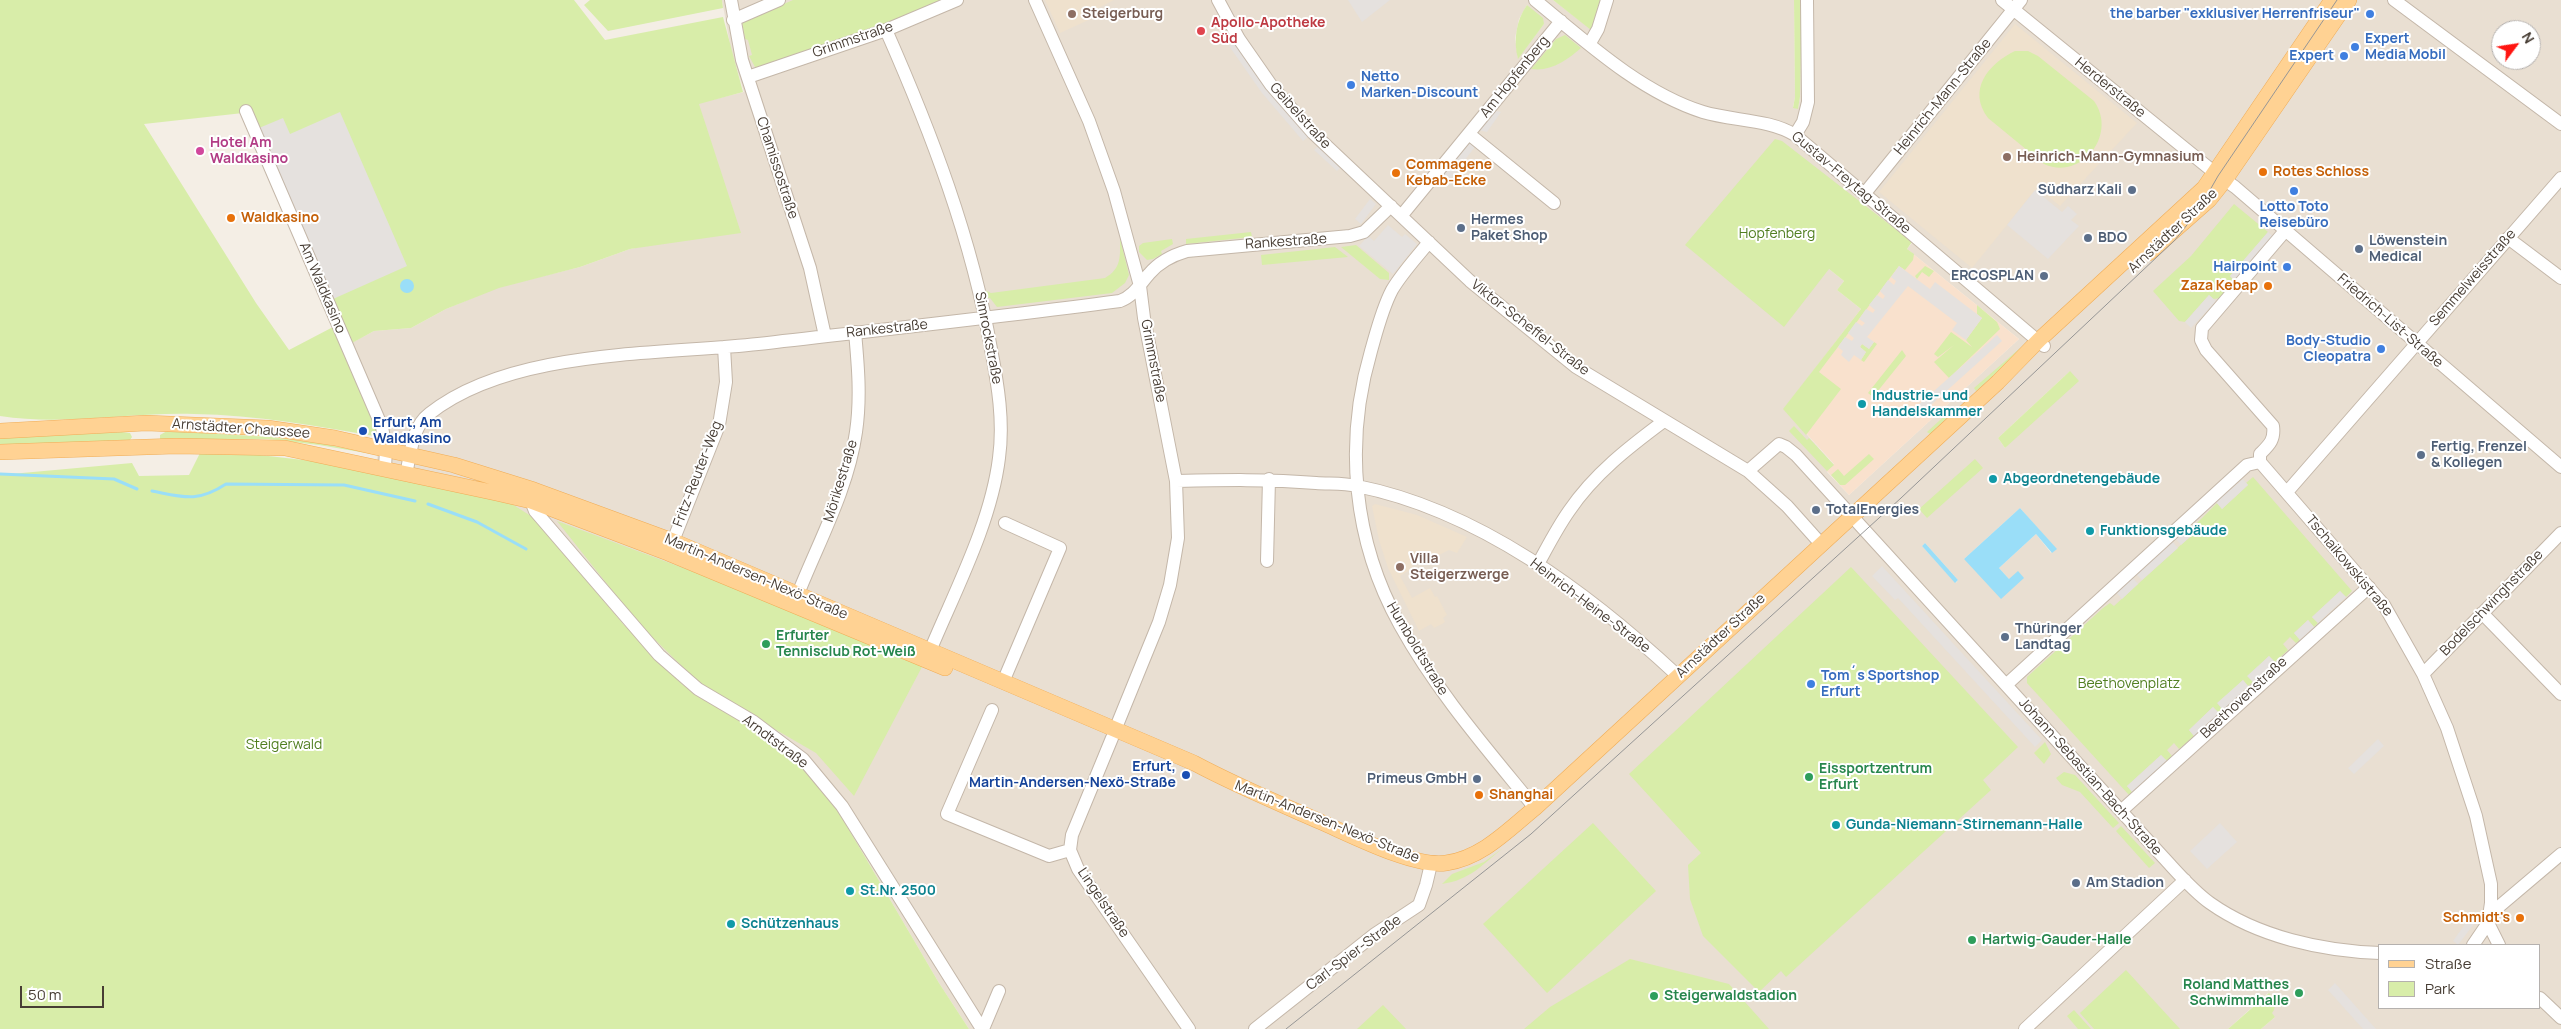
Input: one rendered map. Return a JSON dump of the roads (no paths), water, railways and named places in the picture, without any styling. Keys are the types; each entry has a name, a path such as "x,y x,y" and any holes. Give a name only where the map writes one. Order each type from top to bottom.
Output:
{"main road":[{"name":"Arnstädter Straße","path":"1431,864 1467,858 1482,851 1535,808 2041,343 2209,200 2220,177 2332,0"},
{"name":"Arnstädter Straße","path":"2220,177 2348,0"},
{"name":"Arnstädter Chaussee","path":"0,431 146,423 221,425 323,436 454,465 532,496"},
{"name":"Arnstädter Chaussee","path":"0,452 169,446 260,446 308,452 406,474 532,496"},
{"name":"Martin-Andersen-Nexö-Straße","path":"532,496 673,541 1003,682 1189,770 1223,779 1363,840 1431,864"},
{"name":"Martin-Andersen-Nexö-Straße","path":"532,496 1113,734"}],"street":[{"name":"Chamissostraße","path":"731,0 733,20 748,77 810,268 825,336"},
{"path":"733,20 779,0"},
{"name":"Grimmstraße","path":"748,77 886,30 957,0"},
{"name":"Grimmstraße","path":"1035,0 1089,121 1114,192 1140,286 1144,318 1176,481 1178,538 1170,585 1159,622 1113,734"},
{"name":"Geibelstraße","path":"1218,0 1239,39 1271,85 1313,133 1402,216"},
{"name":"Gustav-Freytag-Straße","path":"1535,0 1630,74 1681,102 1703,112 1783,128 1795,135 2041,343"},
{"path":"1590,43 1598,29 1606,0"},
{"path":"1795,135 1803,122 1808,102 1807,0"},
{"name":"Herderstraße","path":"2002,0 2017,4 2220,177"},
{"path":"2394,0 2561,124"},
{"name":"Heinrich-Mann-Straße","path":"1865,193 2017,4"},
{"name":"Am Hopfenberg","path":"1402,216 1560,21"},
{"name":"Simrockstraße","path":"886,30 936,151 969,251 986,318 998,389 1000,418 999,460 984,518 930,651"},
{"name":"Am Waldkasino","path":"246,111 382,427 386,449 385,468"},
{"path":"1469,134 1554,203"},
{"name":"Friedrich-List-Straße","path":"2220,177 2561,467"},
{"name":"Semmelweisstraße","path":"2287,492 2561,178"},
{"name":"Rankestraße","path":"406,474 419,424 429,414 479,385 557,362 724,348 1120,301 1140,286 1158,265 1187,250 1350,236 1364,232 1391,206"},
{"name":"Viktor-Scheffel-Straße","path":"1402,216 1541,340 1576,367 1748,471 1787,506 1821,544"},
{"path":"2006,685 2247,465 2260,462 2260,454 2272,443 2275,435 2273,426 2206,350 2201,340 2202,328 2285,231"},
{"path":"2508,238 2561,278"},
{"name":"Humboldtstraße","path":"1429,242 1396,284 1382,312 1361,386 1356,426 1356,486 1370,555 1384,593 1400,626 1449,702 1535,808"},
{"name":"Mörikestraße","path":"798,594 828,525 852,454 856,431 859,385 856,332"},
{"name":"Fritz-Reuter-Weg","path":"673,541 719,425 726,382 724,348"},
{"path":"1538,564 1570,510 1589,486 1630,447 1664,421"},
{"path":"1748,471 1772,448 1779,444 1796,455 1852,515"},
{"name":"Tschaikowskistraße","path":"2260,462 2369,587 2400,630 2424,674 2447,728 2476,816 2491,884 2489,919"},
{"path":"1267,561 1269,479"},
{"name":"Heinrich-Heine-Straße","path":"1176,481 1269,479 1356,486 1413,500 1490,536 1538,564 1615,622 1678,676"},
{"name":"Arndtstraße","path":"532,496 535,512 659,655 698,689 754,722 803,759 825,785 842,806 982,1028"},
{"name":"Johann-Sebastian-Bach-Straße","path":"1852,515 2185,880 2222,911 2265,931 2312,944 2348,951 2378,953"},
{"path":"1003,682 1060,548 1005,523"},
{"name":"Bodelschwinghstraße","path":"2424,674 2561,533"},
{"name":"Beethovenstraße","path":"2121,811 2369,587"},
{"path":"2482,613 2561,694"},
{"path":"992,710 947,814 1049,856 1070,850 1072,835 1113,734"},
{"name":"Lingelstraße","path":"1070,850 1078,869 1189,1029"},
{"path":"2474,944 2489,919 2561,854"},
{"name":"Carl-Spier-Straße","path":"1255,1029 1375,934 1419,905 1431,864"},
{"path":"2025,1029 2185,880"},
{"path":"2489,919 2499,944"},
{"path":"982,1028 999,991"},
{"path":"2541,999 2561,1018"}],"water":[{"path":"407,279 412,281 414,286 412,291 407,293 402,291 400,286 402,281"},
{"path":"2020,508 2057,549 2052,553 2036,534 1999,568 2009,579 2018,571 2024,578 2001,599 1964,559"},
{"path":"1925,543 1958,580 1955,583 1922,546"}],"waterway":[{"path":"0,474 114,479 137,489"},
{"path":"152,491 190,497 207,494 226,484 344,485 415,501"},
{"path":"428,504 477,522 526,549"}],"tram line":[{"path":"1286,1029 1531,834 1901,498 2175,240 2198,211 2218,176 2337,0"}],"place":[{"name":"Steigerburg","path":"1072,14"},
{"name":"the barber \"exklusiver Herrenfriseur\"","path":"2370,14"},
{"name":"Apollo-Apotheke Süd","path":"1201,31"},
{"name":"Expert Media Mobil","path":"2355,47"},
{"name":"Expert","path":"2344,56"},
{"name":"Netto Marken-Discount","path":"1351,85"},
{"name":"Hotel Am Waldkasino","path":"200,151"},
{"name":"Heinrich-Mann-Gymnasium","path":"2007,157"},
{"name":"Rotes Schloss","path":"2263,172"},
{"name":"Commagene Kebab-Ecke","path":"1396,173"},
{"name":"Südharz Kali","path":"2132,190"},
{"name":"Lotto Toto Reisebüro","path":"2294,191"},
{"name":"Waldkasino","path":"231,218"},
{"name":"Hermes Paket Shop","path":"1461,228"},
{"name":"BDO","path":"2088,238"},
{"name":"Löwenstein Medical","path":"2359,249"},
{"name":"Hairpoint","path":"2287,267"},
{"name":"ERCOSPLAN","path":"2044,276"},
{"name":"Zaza Kebap","path":"2268,286"},
{"name":"Body-Studio Cleopatra","path":"2381,349"},
{"name":"Industrie- und Handelskammer","path":"1862,404"},
{"name":"Erfurt, Am Waldkasino","path":"363,431"},
{"name":"Fertig, Frenzel & Kollegen","path":"2421,455"},
{"name":"Abgeordnetengebäude","path":"1993,479"},
{"name":"TotalEnergies","path":"1816,510"},
{"name":"Funktionsgebäude","path":"2090,531"},
{"name":"Villa Steigerzwerge","path":"1400,567"},
{"name":"Thüringer Landtag","path":"2005,637"},
{"name":"Erfurter Tennisclub Rot-Weiß","path":"766,644"},
{"name":"Tom´s Sportshop Erfurt","path":"1811,684"},
{"name":"Erfurt, Martin-Andersen-Nexö-Straße","path":"1186,775"},
{"name":"Eissportzentrum Erfurt","path":"1809,777"},
{"name":"Primeus GmbH","path":"1477,779"},
{"name":"Shanghai","path":"1479,795"},
{"name":"Gunda-Niemann-Stirnemann-Halle","path":"1836,825"},
{"name":"Am Stadion","path":"2076,883"},
{"name":"St.Nr. 2500","path":"850,891"},
{"name":"Schmidt's","path":"2520,918"},
{"name":"Schützenhaus","path":"731,924"},
{"name":"Hartwig-Gauder-Halle","path":"1972,940"},
{"name":"Roland Matthes Schwimmhalle","path":"2299,993"},
{"name":"Steigerwaldstadion","path":"1654,996"}],"park label":[{"name":"Hopfenberg","path":"1777,234"},
{"name":"Beethovenplatz","path":"2129,684"},
{"name":"Steigerwald","path":"284,745"}]}
